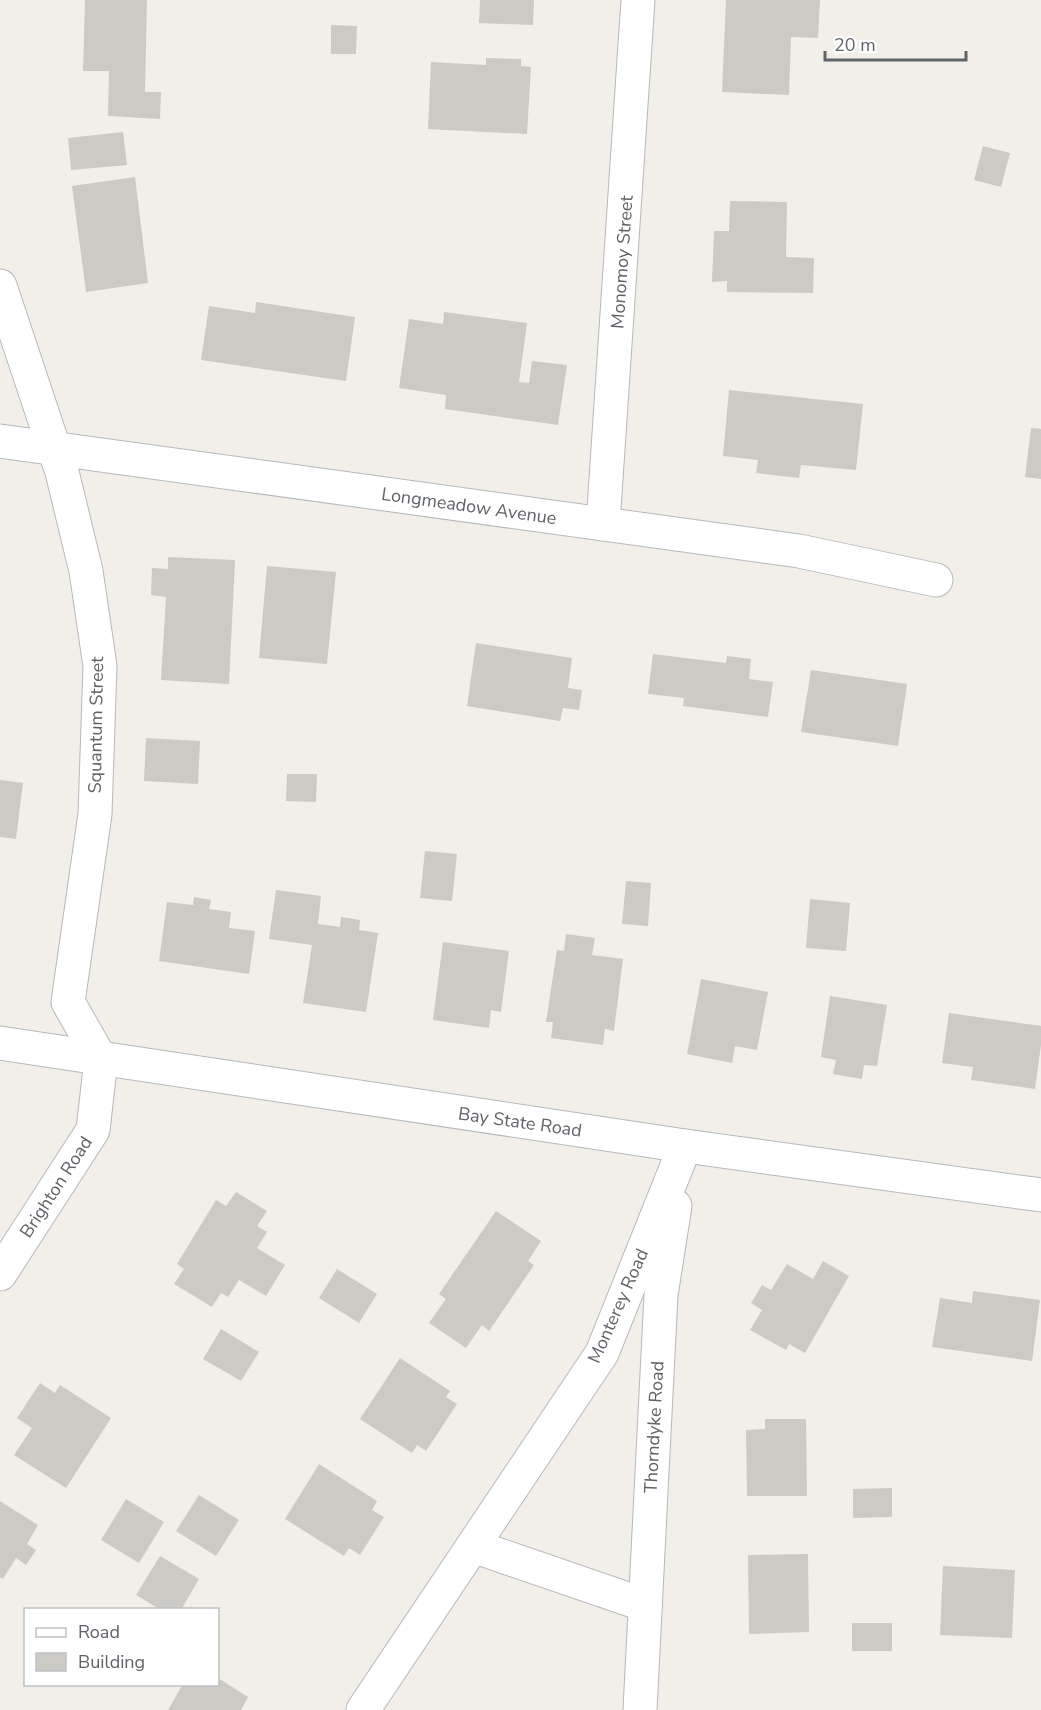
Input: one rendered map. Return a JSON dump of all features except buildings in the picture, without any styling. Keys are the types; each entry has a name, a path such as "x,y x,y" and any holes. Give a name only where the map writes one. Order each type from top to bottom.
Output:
{"street":[{"name":"Monomoy Street","path":"603,524 638,0"},
{"name":"Squantum Street","path":"0,286 62,472 86,571 100,666 94,814 86,886 68,1002 101,1060"},
{"name":"Longmeadow Avenue","path":"0,441 799,551 936,580"},
{"name":"Bay State Road","path":"0,1043 685,1146 1041,1196"},
{"name":"Brighton Road","path":"0,1274 93,1130 101,1060"},
{"name":"Monterey Road","path":"363,1710 602,1353 685,1146"},
{"name":"Thorndyke Road","path":"640,1710 661,1295 685,1146"},
{"path":"472,1546 645,1605"}]}
